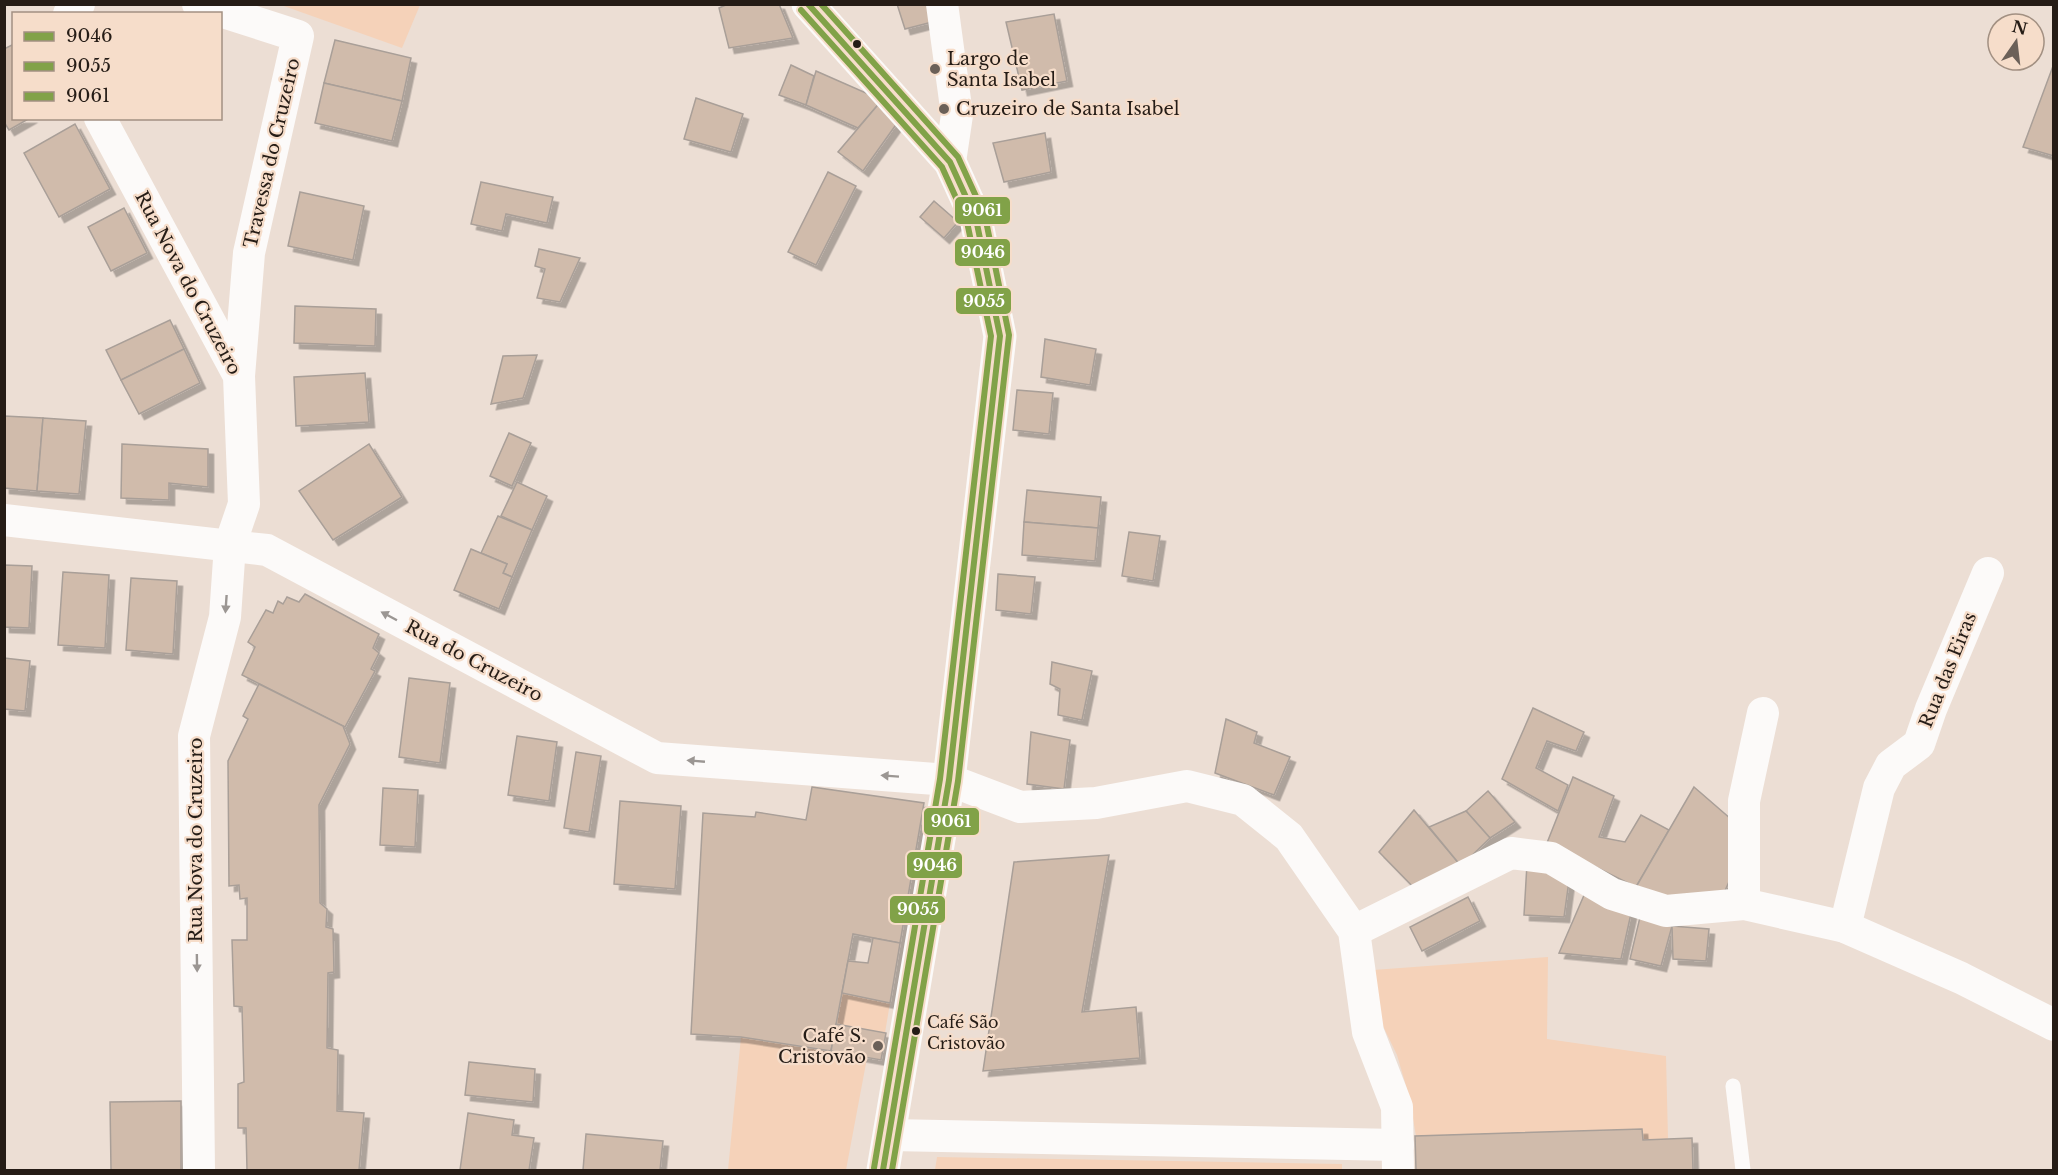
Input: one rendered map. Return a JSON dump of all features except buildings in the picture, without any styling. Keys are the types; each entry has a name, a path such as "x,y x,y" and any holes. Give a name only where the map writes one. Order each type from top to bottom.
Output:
{"main road":[{"path":"808,4 950,162 976,219 1000,336 949,780 883,1170"}],"street":[{"name":"Travessa do Cruzeiro","path":"198,4 298,36 249,253 239,376"},
{"path":"942,4 957,115 950,162"},
{"name":"Rua Nova do Cruzeiro","path":"101,120 239,376 244,504 230,545 225,617 194,735 199,1170"},
{"name":"Rua do Cruzeiro","path":"4,520 267,549 657,758 949,780 1020,807 1096,803 1187,786 1243,800 1289,837 1354,931"},
{"name":"Rua das Eiras","path":"1845,927 1879,788 1891,765 1919,744 1931,709 1988,573"},
{"path":"1744,904 1744,801 1763,713"},
{"path":"890,1135 1398,1158 1396,1107 1368,1032 1354,931 1511,853 1551,858 1612,894 1666,911 1744,904 1845,927 1961,978 2054,1025"}],"lane":[{"path":"1733,1086 1743,1170"}],"shaded area":[{"path":"281,5 420,5 402,48"},
{"path":"1548,957 1547,1039 1666,1056 1668,1139 1643,1140 1642,1129 1416,1136 1409,1096 1397,1055 1383,1026 1373,970"},
{"path":"842,993 890,1003 885,1033 836,1024"},
{"path":"741,1037 867,1058 846,1170 728,1170"},
{"path":"937,1157 1342,1164 1342,1170 935,1170"}],"transit line":[{"name":"9046","path":"808,4 950,162 976,219 1000,336 949,780 883,1170"},
{"name":"9061","path":"821,4 958,157 985,216 1009,335 958,781 892,1170"},
{"name":"9055","path":"801,10 942,167 967,222 991,336 940,779 874,1168"}],"place":[{"name":"Largo de Santa Isabel","path":"935,69"},
{"name":"Cruzeiro de Santa Isabel","path":"944,109"},
{"name":"Café São Cristovão","path":"916,1031"},
{"name":"Café S. Cristovão","path":"878,1046"}]}
